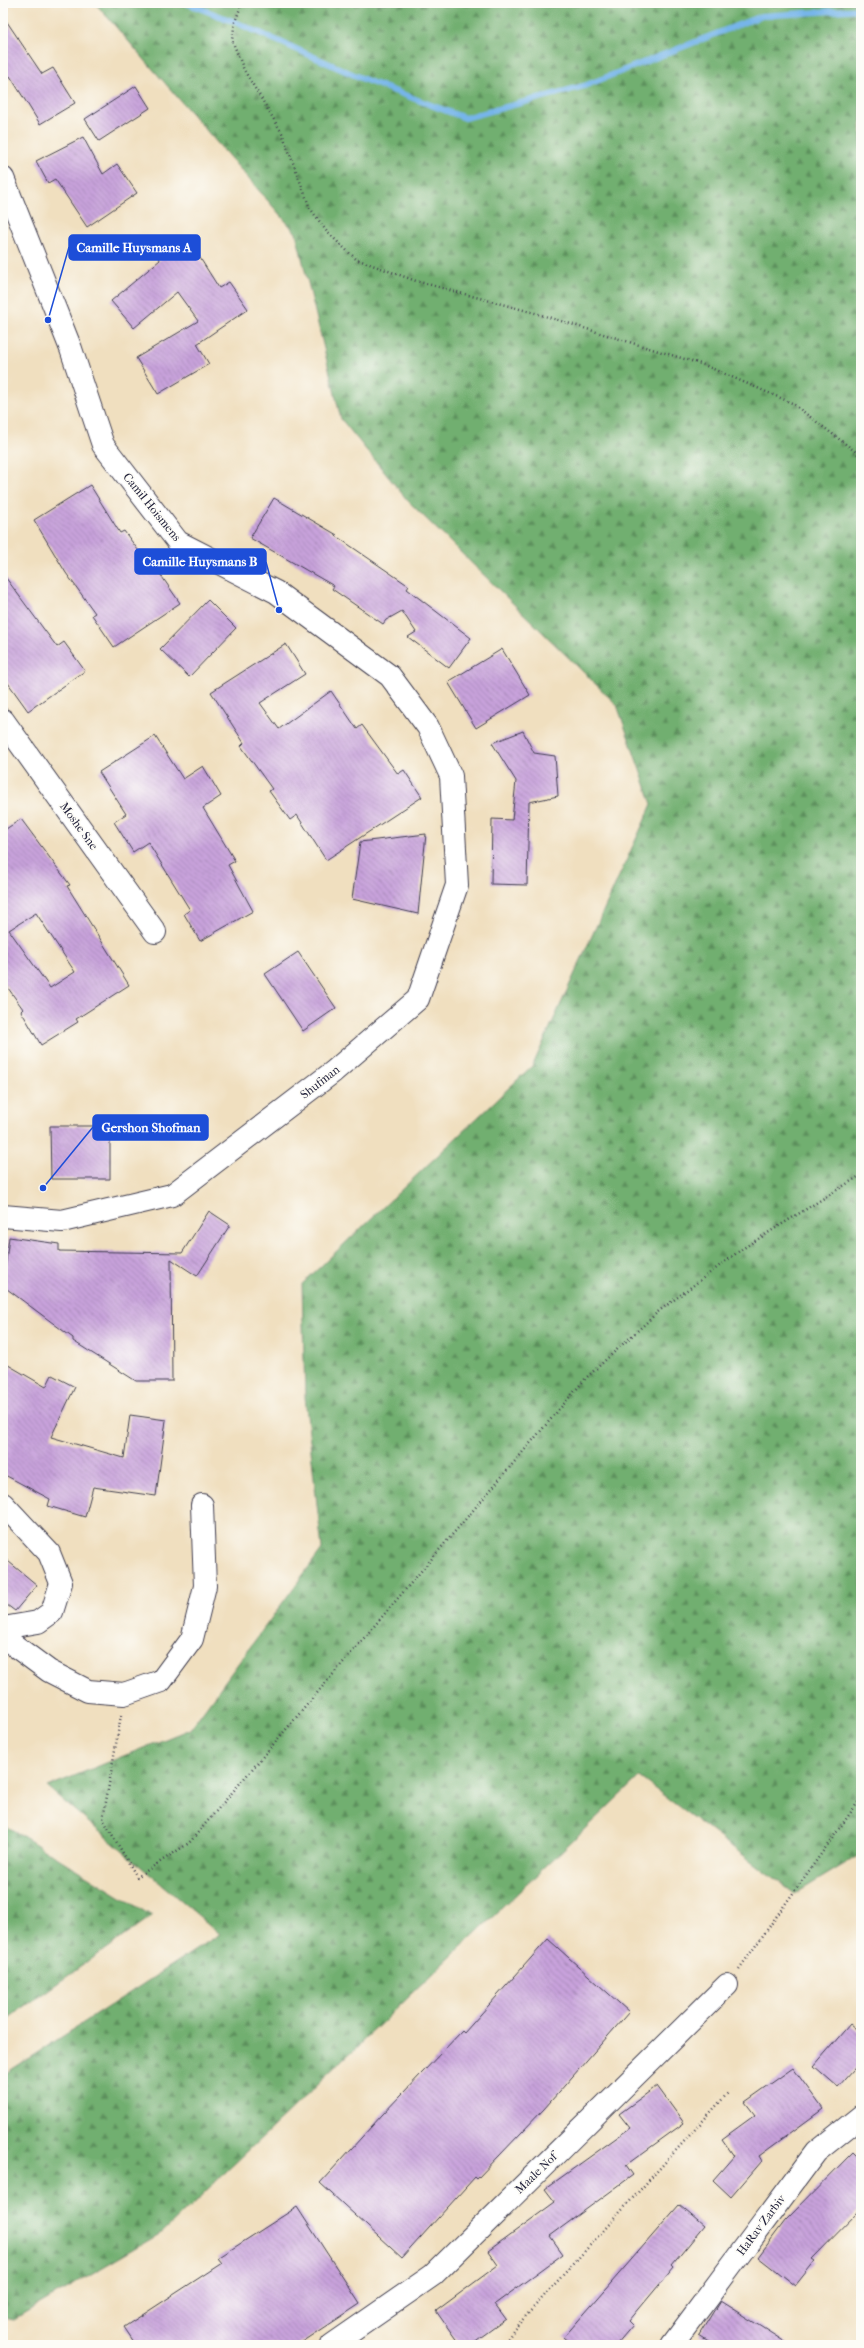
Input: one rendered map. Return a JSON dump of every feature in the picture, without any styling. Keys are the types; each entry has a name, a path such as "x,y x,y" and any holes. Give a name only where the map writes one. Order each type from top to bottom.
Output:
{"street":[{"name":"Camil Hoismens","path":"3,178 71,350 103,445 178,542 276,592 390,676 428,727 450,776"},
{"name":"Moshe Sne","path":"3,720 155,932"},
{"name":"Shufman","path":"3,1216 62,1221 172,1195 333,1072 418,999 457,886 450,776"},
{"path":"3,1504 49,1553 61,1583 52,1612 38,1622 3,1628"},
{"path":"3,1638 49,1671 88,1691 124,1694 161,1681 192,1639 205,1586 202,1505"},
{"name":"Maale Nof","path":"332,2345 432,2275 728,1985"},
{"name":"HaRav Zarbiv","path":"672,2345 816,2152 861,2116"}],"path":[{"path":"242,3 234,22 232,40 244,70 282,133 310,208 327,232 356,259 416,281 535,313 704,365 792,403 856,452 861,458"},
{"path":"121,1711 103,1819 137,1877 189,1843 586,1378 659,1311 742,1249 861,1175"},
{"path":"728,1985 861,1798"},
{"path":"504,2345 516,2327 728,2093"}],"green space":[{"path":"95,3 861,3 861,1854 795,1894 639,1777 163,2232 14,2319 3,2317 3,2075 220,1934 47,1787 190,1729 322,1549 305,1397 302,1284 533,1065 652,804 617,705 408,501 341,419 296,233"},
{"path":"3,1824 152,1916 3,2022"}],"building":[{"path":"3,16 42,74 53,68 75,103 40,124 10,76 3,80"},
{"path":"136,86 150,108 99,141 85,119"},
{"path":"83,137 103,174 117,164 137,193 87,227 55,179 48,183 36,161"},
{"path":"188,239 219,288 229,282 248,309 197,344 209,364 158,394 136,358 198,321 177,292 134,328 111,301 160,260 159,257"},
{"path":"90,485 120,533 124,531 155,573 158,571 180,603 114,647 92,615 95,613 66,573 34,520"},
{"path":"274,498 337,535 336,536 409,586 407,589 471,638 449,668 408,637 416,632 402,611 386,620 383,624 332,589 334,586 250,538"},
{"path":"3,574 57,647 64,642 85,671 28,711 3,676"},
{"path":"208,600 236,628 189,677 160,649"},
{"path":"286,644 305,674 260,703 279,729 331,691 357,729 362,725 398,774 404,770 422,797 326,860 297,815 290,820 269,791 272,789 241,746 244,743 211,692"},
{"path":"502,649 530,695 476,728 448,682"},
{"path":"523,731 534,753 555,756 558,796 529,802 527,885 491,884 492,819 512,820 516,781 492,743"},
{"path":"155,736 183,779 203,766 221,796 203,808 235,861 228,865 253,911 200,941 184,914 190,910 148,842 133,852 114,822 126,814 99,772"},
{"path":"21,819 70,885 67,886 129,985 76,1019 78,1022 41,1045 21,1011 23,1009 3,981 3,831","holes":["36,913 75,972 50,988 9,930"]},
{"path":"426,834 418,914 352,899 360,842"},
{"path":"298,952 336,1008 303,1031 265,974"},
{"path":"50,1126 110,1126 110,1179 51,1179"},
{"path":"209,1211 230,1225 197,1276 171,1259 172,1381 136,1381 73,1341 73,1338 3,1286 9,1237 59,1244 59,1251 182,1253"},
{"path":"3,1362 46,1387 52,1375 75,1387 51,1437 124,1458 130,1415 166,1420 156,1496 93,1487 85,1517 48,1506 50,1499 3,1474"},
{"path":"3,1557 37,1585 15,1611 3,1602"},
{"path":"548,1939 629,2012 544,2109 477,2179 475,2177 402,2258 320,2183 462,2031 464,2033"},
{"path":"850,2024 861,2033 861,2061 838,2087 814,2066"},
{"path":"793,2068 823,2109 759,2156 762,2161 731,2197 713,2180 734,2156 722,2139 755,2115 745,2102"},
{"path":"657,2086 684,2123 626,2165 633,2175 550,2236 563,2254 495,2304 506,2319 470,2345 460,2345 436,2311 498,2265 488,2251 555,2202 545,2189 630,2128 619,2114"},
{"path":"853,2152 861,2160 861,2209 812,2259 815,2261 795,2286 758,2257 785,2221"},
{"path":"679,2205 704,2226 672,2265 674,2267 629,2321 633,2325 616,2345 573,2345 564,2337"},
{"path":"297,2207 360,2304 298,2345 136,2345 124,2327 222,2263 218,2258"},
{"path":"720,2301 790,2345 715,2345 699,2335"}],"waterway":[{"path":"186,3 235,22 368,81 465,118 584,86 761,16 861,9"}],"place":[{"name":"Camille Huysmans A","path":"48,320"},
{"name":"Camille Huysmans B","path":"279,610"},
{"name":"Gershon Shofman","path":"43,1188"}]}
